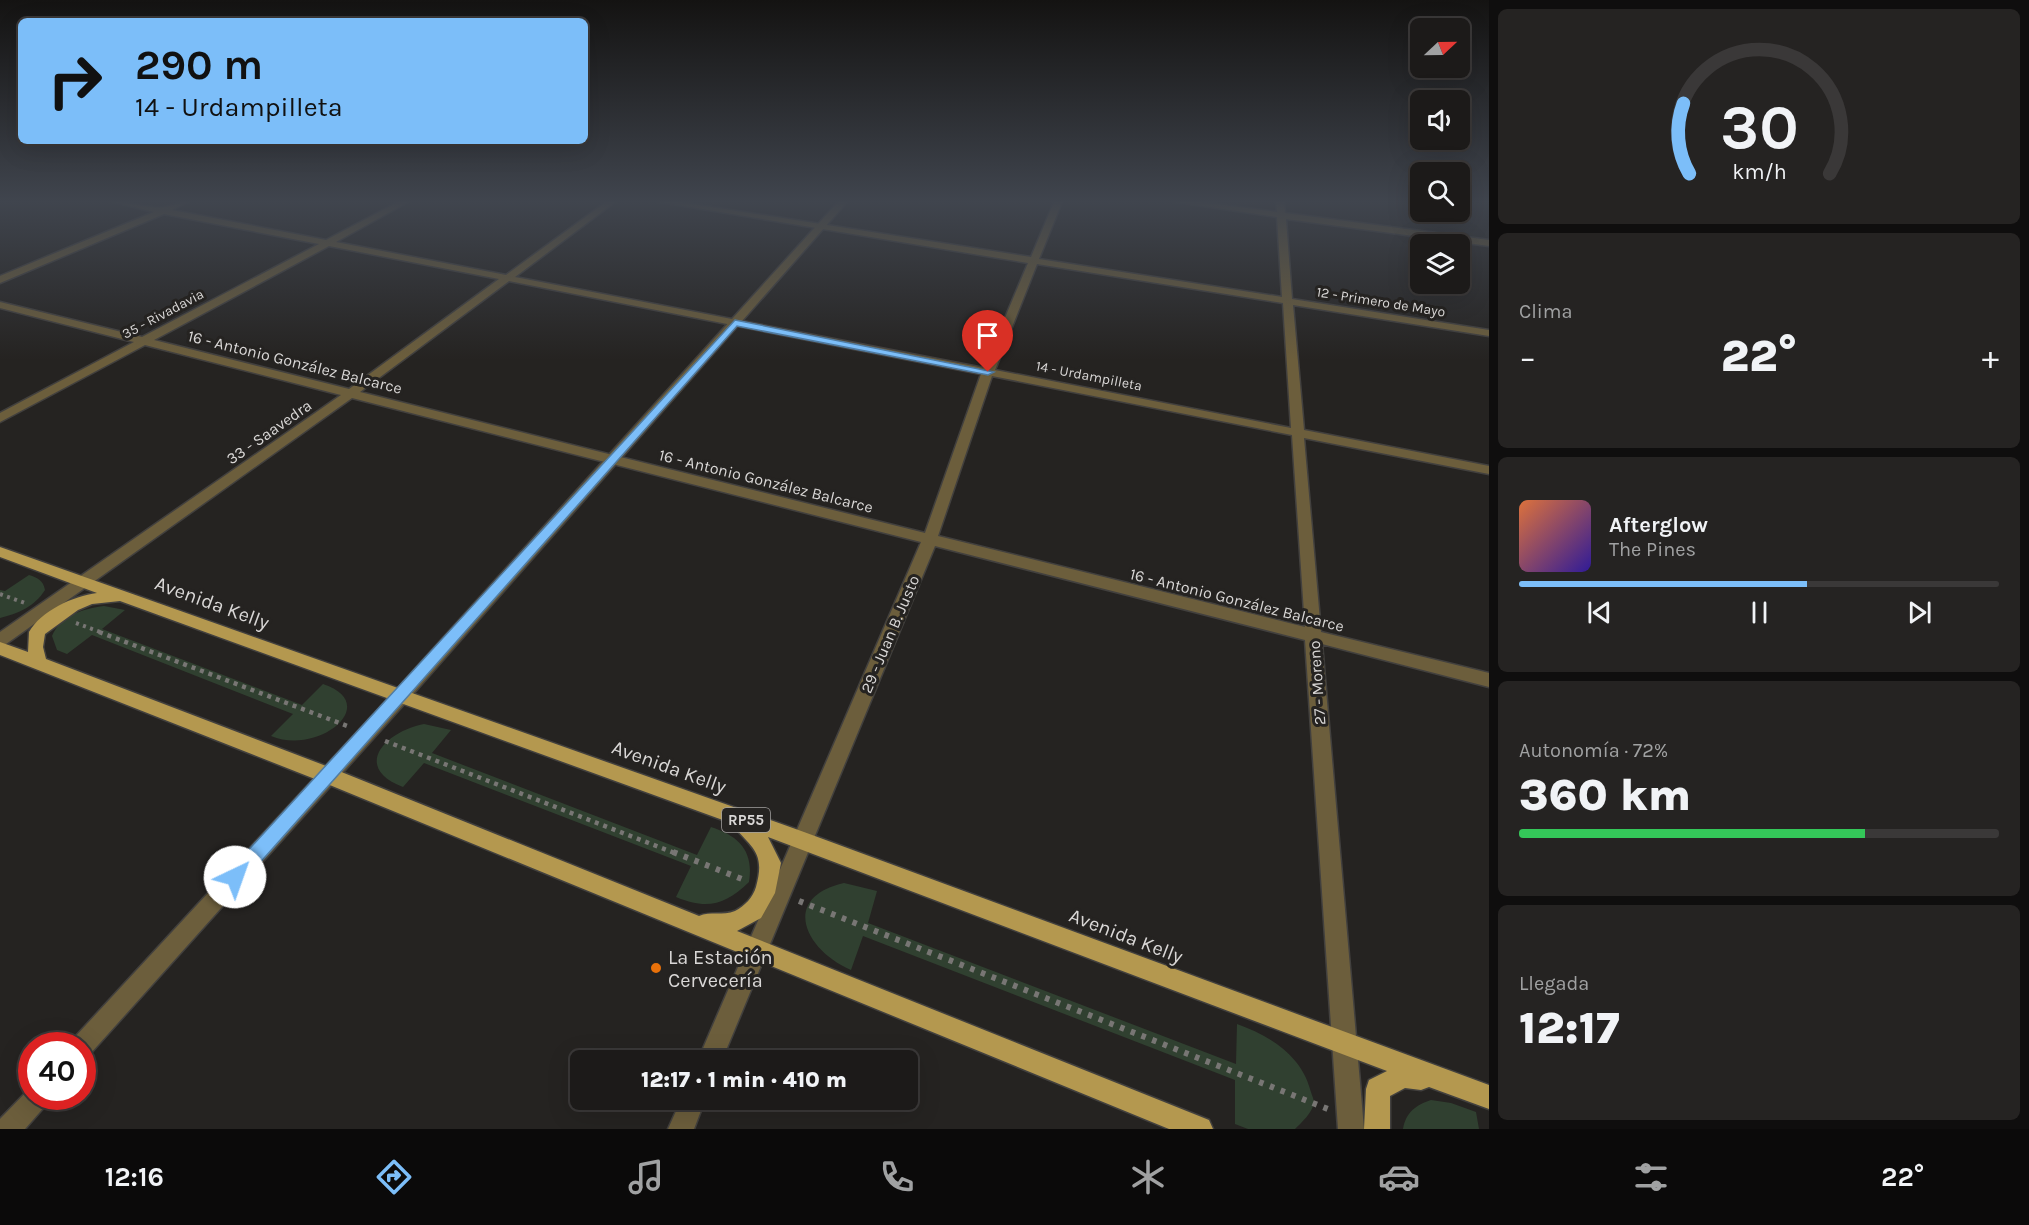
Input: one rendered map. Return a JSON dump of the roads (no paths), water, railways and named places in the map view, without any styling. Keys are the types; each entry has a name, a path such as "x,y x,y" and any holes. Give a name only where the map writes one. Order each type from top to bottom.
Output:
{"main road":[{"name":"Avenida Kelly","path":"0,552 804,841 1489,1097"},
{"path":"39,663 35,647 37,632 49,613 76,602 102,596 126,597"},
{"path":"0,648 327,775 757,952 1200,1129"},
{"path":"686,922 722,927 751,915 774,891 771,863 758,840 738,817"},
{"path":"1377,1129 1378,1089 1403,1075 1445,1081"}],"street":[{"path":"0,280 59,255"},
{"name":"35 - Rivadavia","path":"0,418 305,255"},
{"name":"14 - Urdampilleta","path":"386,255 1489,470"},
{"name":"33 - Saavedra","path":"0,640 49,613 84,582 351,393 538,255"},
{"path":"95,1032 400,697 796,255"},
{"name":"12 - Primero de Mayo","path":"994,255 1489,333"},
{"name":"29 - Juan B. Justo","path":"714,1050 757,952 774,891 804,841 930,539 988,372 1036,255"},
{"name":"27 - Moreno","path":"1283,255 1350,1124"},
{"name":"16 - Antonio González Balcarce","path":"0,305 1489,680"},
{"path":"8,1129 25,1110"},
{"path":"681,1129 689,1110"}],"place":[{"name":"La Estación Cervecería","path":"656,968"}]}
